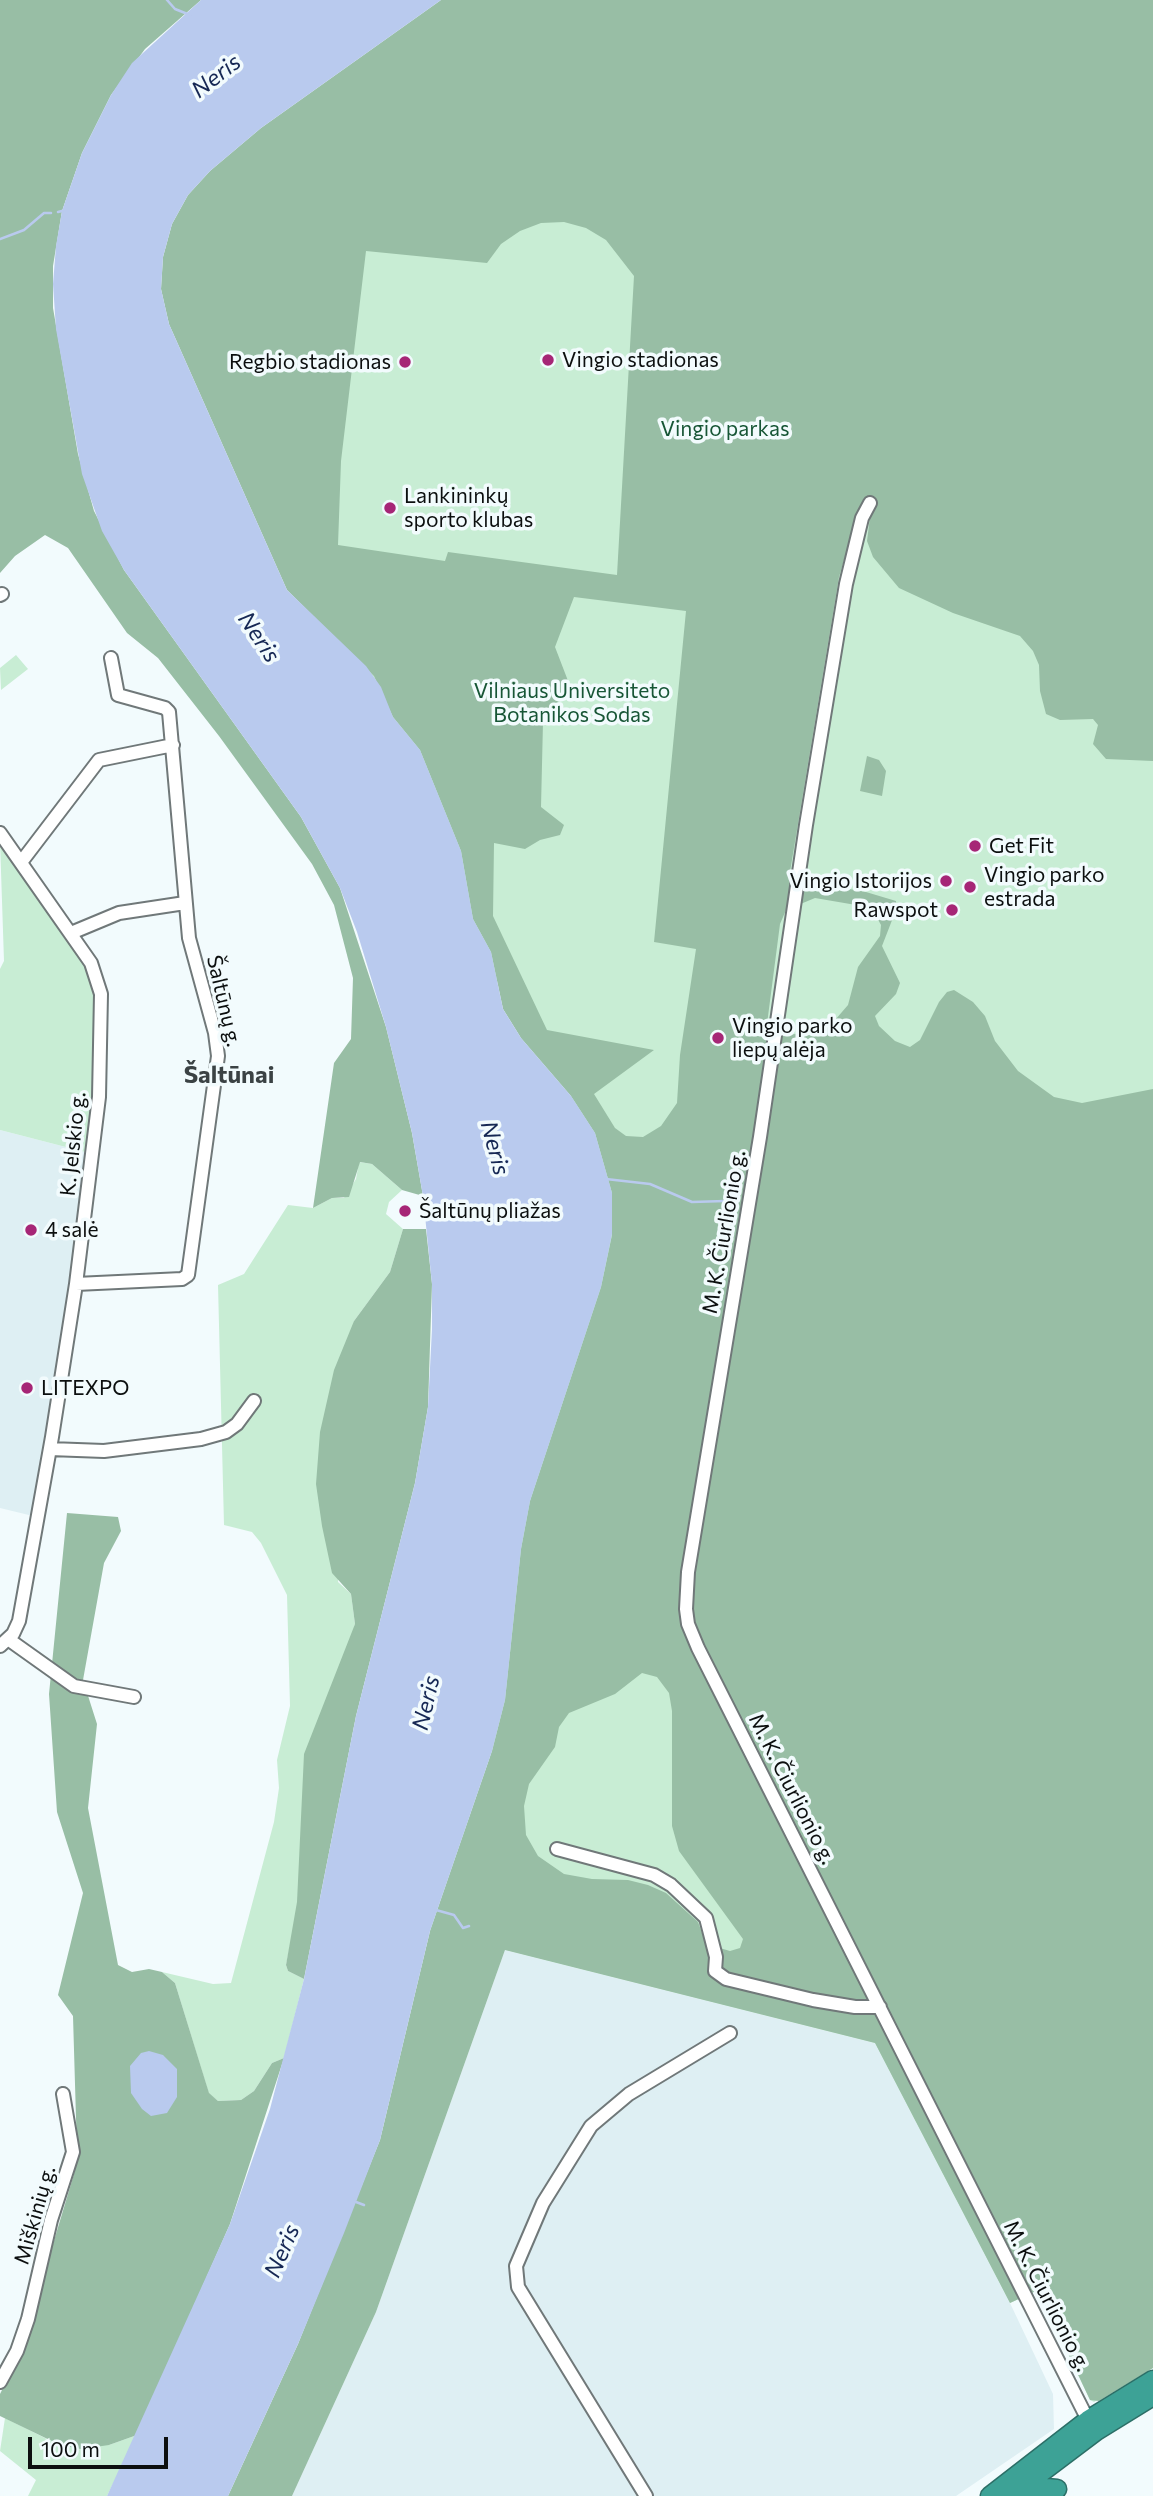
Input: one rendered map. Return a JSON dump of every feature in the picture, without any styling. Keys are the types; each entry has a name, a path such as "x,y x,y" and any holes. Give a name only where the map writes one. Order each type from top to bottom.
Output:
{"highway":[{"path":"990,2496 1086,2416 1153,2380"},
{"path":"1010,2496 1096,2431 1153,2396"},
{"path":"1021,2496 1036,2487 1057,2489"}],"street":[{"name":"M. K. Čiurlionio g.","path":"870,503 862,518 846,584 806,825 760,1137 688,1572 688,1624 1086,2416"},
{"name":"Šaltūnų g.","path":"76,1284 182,1279 188,1275 218,1056 215,1033 189,938 173,745 167,709 118,695 111,658"},
{"path":"22,861 99,760 173,745"},
{"name":"K. Jelskio g.","path":"0,834 22,861 91,962 101,994 99,1097 76,1284 19,1621 4,1642"},
{"path":"71,933 119,913 185,903"},
{"path":"50,1449 104,1451 201,1439 226,1432 237,1424 254,1401"},
{"path":"4,1642 74,1686 134,1697"},
{"path":"557,1849 654,1875 671,1885 706,1918 716,1957 715,1971 726,1979 813,2000 855,2007 880,2007"},
{"path":"646,2496 518,2287 516,2266 543,2203 591,2126 629,2094 730,2033"},
{"name":"Miškinių g.","path":"0,2382 17,2351 28,2319 51,2220 73,2152 63,2094"}],"shaded area":[{"name":"LITEXPO","path":"0,1130 89,1153 33,1516 0,1508"},
{"path":"505,1950 875,2043 1010,2303 1053,2394 1054,2429 956,2496 292,2496 376,2312"}],"green space":[{"path":"0,0 201,0 145,49 111,95 82,153 62,211 53,266 53,308 78,454 94,511 124,570 301,817 340,888 386,1027 412,1133 423,1196 402,1190 372,1164 360,1162 349,1197 332,1198 313,1208 334,1063 351,1039 353,978 334,905 312,864 219,736 158,658 127,633 68,548 45,535 15,556 0,573"},
{"name":"Vingio parkas","path":"441,0 1153,0 1153,2368 1094,2402 1090,2400 1038,2290 1010,2303 875,2043 430,1931 492,1751 571,1096 521,1038 493,972 169,324"},
{"name":"Vingio parkas","path":"441,0 1153,0 1153,761 1106,759 1093,744 1098,725 1093,719 1060,720 1046,714 1040,691 1039,665 1033,651 1020,636 953,613 899,588 873,557 867,541 870,517 858,512 839,577 789,878 866,892 896,901 896,910 882,946 900,983 896,994 875,1016 879,1026 895,1041 910,1047 920,1040 939,1002 947,992 954,990 973,1002 985,1016 995,1041 1018,1071 1054,1097 1082,1103 1153,1089 1153,2368 1099,2401 1090,2400 1038,2290 1010,2303 875,2043 505,1950 376,2312 292,2496 228,2496 298,2344 380,2140 430,1931 492,1751 505,1700 521,1549 530,1501 601,1287 612,1235 612,1193 595,1133 571,1096 521,1038 503,1009 491,952 473,919 461,851 420,750 393,717 374,676 287,590 169,324 161,289 163,257 172,224 188,195 210,171 261,128","holes":["564,222 586,228 606,240 634,276 617,575 448,552 445,561 338,545 341,461 366,251 487,263 501,244 520,231 541,223","574,597 686,611 654,942 696,949 680,1055 677,1103 661,1126 643,1137 626,1136 615,1128 594,1094 654,1050 547,1030 493,916 494,843 525,849 540,840 560,835 564,825 541,807 543,722 570,686 555,647","815,898 856,905 875,914 881,925 880,936 858,967 848,1005 829,1027 785,1036 773,1035 767,1024 780,924 786,910","642,1673 657,1677 669,1693 672,1711 672,1826 679,1851 743,1939 740,1948 730,1951 706,1944 698,1922 666,1893 648,1885 628,1880 592,1879 564,1874 538,1856 526,1835 524,1806 529,1784 555,1747 559,1727 569,1713 615,1694"]},
{"path":"16,655 28,669 1,690 0,668"},
{"path":"867,756 879,760 886,771 882,796 860,791"},
{"path":"0,841 88,969 99,999 89,1153 0,1130 0,969 4,961"},
{"path":"359,1162 372,1164 402,1190 389,1202 386,1214 403,1229 390,1272 354,1321 338,1582 351,1594 355,1624 286,1965 288,1971 304,1979 284,2058 272,2063 254,2091 241,2100 218,2101 209,2094 175,1983 162,1972 213,1984 231,1983 274,1822 279,1788 277,1760 290,1706 287,1595 261,1543 252,1532 224,1525 218,1285 244,1274 288,1205 313,1208 332,1198 344,1198 356,1179"},
{"path":"403,1229 426,1229 432,1284 428,1407 415,1483 356,1716 304,1979 288,1971 286,1965 297,1902 304,1754 355,1624 351,1594 332,1573 322,1526 316,1484 320,1432 334,1370 354,1321 390,1272"},
{"path":"67,1513 118,1517 121,1531 104,1563 83,1680 97,1724 88,1808 118,1965 132,1972 149,1969 162,1972 175,1983 209,2093 218,2101 241,2100 254,2091 272,2063 284,2058 230,2224 137,2435 109,2445 81,2449 60,2445 0,2416 0,2394 20,2354 74,2174 77,2152 73,2016 58,1995 83,1893 57,1812 49,1694"},
{"path":"5,2418 59,2445 109,2445 137,2435 107,2496 28,2496 36,2480 0,2451"}],"water":[{"name":"Neris","path":"201,0 441,0 261,128 210,171 188,195 172,224 163,257 161,289 169,324 287,590 366,666 381,687 393,717 420,750 461,851 473,919 491,952 503,1009 521,1038 571,1096 595,1133 612,1193 612,1234 601,1287 530,1501 521,1549 505,1700 492,1751 430,1931 380,2140 344,2233 298,2344 228,2496 107,2496 230,2224 270,2109 304,1979 356,1716 415,1483 428,1407 432,1329 432,1284 423,1196 412,1133 386,1027 357,932 340,888 301,817 124,570 102,531 82,474 56,329 53,284 56,246 62,211 82,153 111,95 132,63"},
{"path":"149,2051 163,2055 177,2069 177,2097 167,2113 151,2116 142,2109 131,2093 130,2066 141,2053"}],"waterway":[{"path":"167,0 175,9 190,15"},
{"path":"58,212 62,211"},
{"path":"0,239 24,230 44,213 51,213"},
{"path":"606,1179 650,1184 692,1202 725,1201"},
{"path":"436,1910 454,1915 463,1928 469,1926"},
{"path":"356,2202 364,2205"}],"place":[{"name":"Vingio stadionas","path":"548,360"},
{"name":"Regbio stadionas","path":"405,362"},
{"name":"Lankininkų sporto klubas","path":"390,508"},
{"name":"Get Fit","path":"975,846"},
{"name":"Vingio Istorijos","path":"946,881"},
{"name":"Vingio parko estrada","path":"970,887"},
{"name":"Rawspot","path":"952,910"},
{"name":"Vingio parko liepų alėja","path":"718,1038"},
{"name":"Šaltūnų pliažas","path":"405,1211"},
{"name":"4 salė","path":"31,1230"},
{"name":"LITEXPO","path":"27,1388"}],"district":[{"name":"Šaltūnai","path":"229,1075"}],"park label":[{"name":"Vilniaus Universiteto Botanikos Sodas","path":"572,703"}]}
